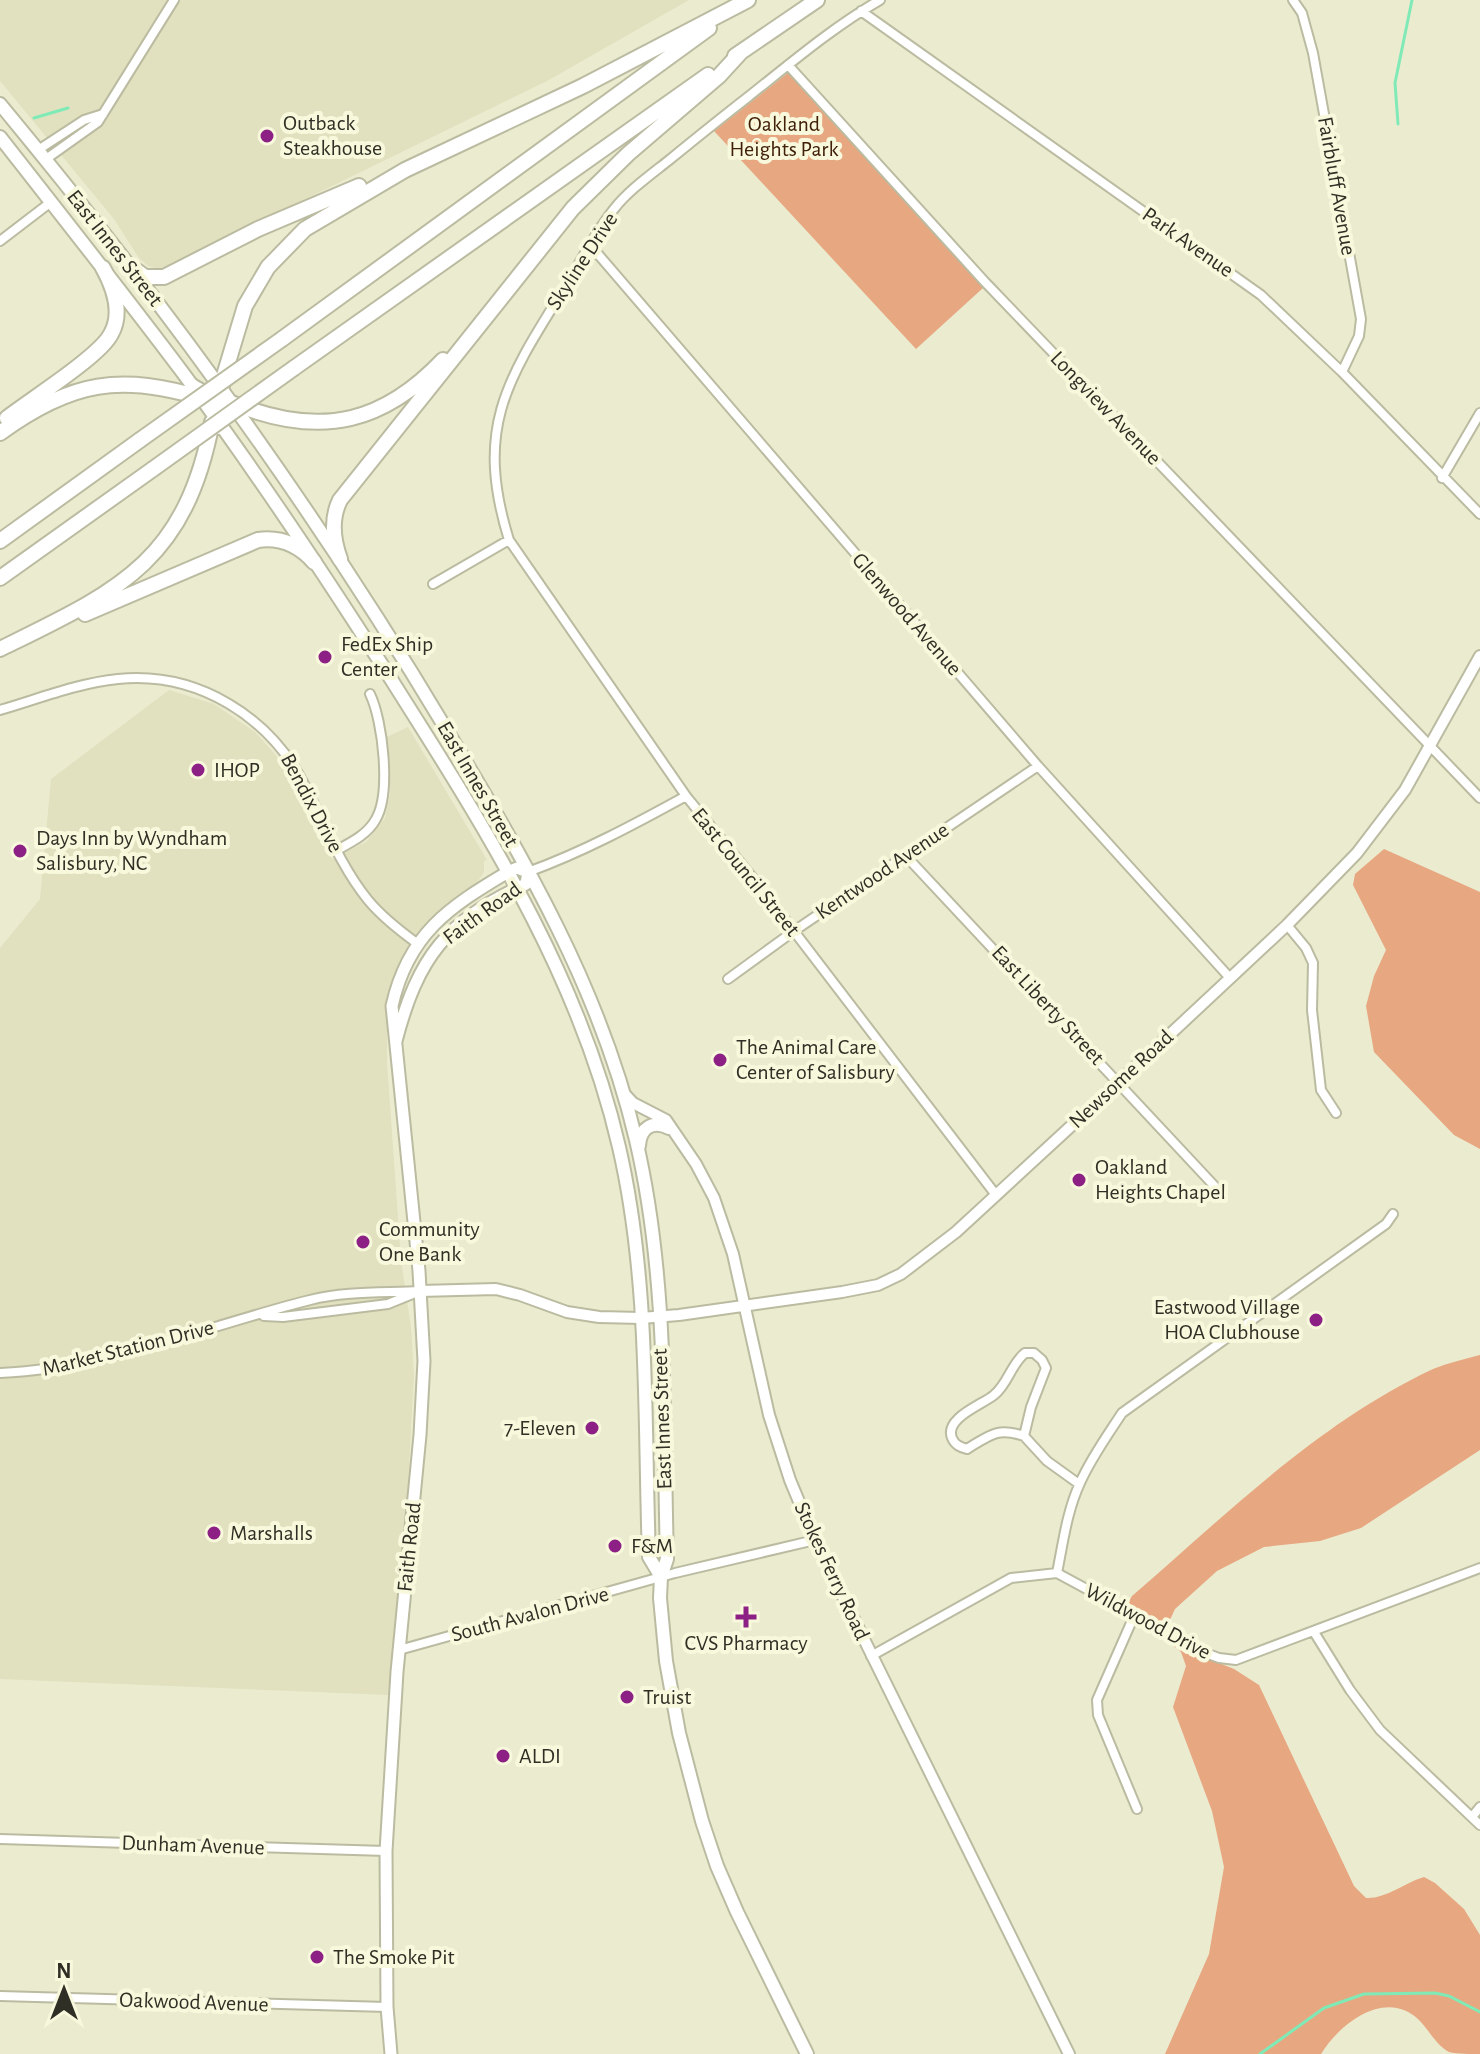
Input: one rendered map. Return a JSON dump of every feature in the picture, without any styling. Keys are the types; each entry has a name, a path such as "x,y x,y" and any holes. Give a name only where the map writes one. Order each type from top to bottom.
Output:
{"highway":[{"path":"134,269 145,277 162,278 268,225 437,154 599,78 748,0"},
{"path":"0,541 748,0"},
{"path":"0,578 817,0"},
{"path":"340,559 334,524 340,501 588,192 719,76 741,52"},
{"path":"0,650 93,601 131,576 151,558 177,522 194,490 205,455 213,401 245,306 262,275 298,235 327,214 437,154"},
{"path":"0,423 89,356 110,336 117,308 103,268"},
{"path":"0,433 57,399 100,386 144,384 235,404 276,418 311,423 347,420 381,409 404,396 425,378 515,280"},
{"path":"211,372 213,401"},
{"path":"213,401 244,417"},
{"path":"0,650 258,540 291,544 314,562"}],"main road":[{"name":"East Innes Street","path":"0,104 134,269 211,372"},
{"name":"East Innes Street","path":"0,137 213,401 422,729 517,888 568,991 604,1093 630,1199 641,1318 649,1557 661,1577"},
{"name":"East Innes Street","path":"235,404 418,680 545,900 584,982 623,1090 639,1154 653,1235 659,1317 667,1559 661,1577 660,1609 679,1733 717,1866 807,2054"},
{"name":"Faith Road","path":"391,2054 387,2007 386,1851 399,1650 422,1399 420,1291 392,1019 393,1001 418,944 449,909 508,872 517,868 528,872 526,884 464,922 431,953 412,987 396,1041"},
{"path":"639,1154 639,1138 645,1128 657,1124 669,1128"}],"street":[{"path":"42,155 90,130 174,0"},
{"name":"Skyline Drive","path":"509,540 499,508 494,474 496,437 505,394 519,360 614,209 642,181 788,65 880,0"},
{"name":"Fairbluff Avenue","path":"1293,0 1302,13 1313,53 1361,319 1359,336 1342,372"},
{"name":"Park Avenue","path":"861,11 1261,295 1342,372 1480,514"},
{"name":"Longview Avenue","path":"788,65 985,282 1430,747"},
{"path":"0,241 51,202"},
{"name":"Glenwood Avenue","path":"591,246 1038,766 1230,978"},
{"path":"1442,478 1480,413"},
{"path":"433,584 509,540"},
{"name":"East Council Street","path":"509,540 686,796 794,931 996,1195"},
{"name":"Newsome Road","path":"641,1318 851,1291 889,1281 931,1254 1287,925 1370,839 1405,790 1480,656"},
{"name":"Bendix Drive","path":"0,710 119,678 169,681 202,690 245,713 274,738 297,771 337,850 369,901 418,944"},
{"path":"337,850 368,830 382,804 379,721 370,694"},
{"path":"1430,747 1480,798"},
{"name":"Kentwood Avenue","path":"728,979 1038,766"},
{"name":"Faith Road","path":"528,872 628,827 686,796"},
{"name":"East Liberty Street","path":"905,855 1120,1081 1221,1193"},
{"path":"1287,925 1306,948 1313,963 1312,1010 1321,1090 1336,1113"},
{"name":"Stokes Ferry Road","path":"623,1090 633,1103 663,1118 696,1164 714,1198 731,1244 769,1415 790,1480 871,1656 1069,2054"},
{"path":"1057,1573 1079,1484 1122,1413 1386,1224 1392,1216"},
{"name":"Market Station Drive","path":"0,1373 68,1366 255,1316 283,1317 388,1304 420,1291 496,1289 567,1312 641,1318"},
{"path":"1024,1436 1046,1368 1034,1353 1025,1353 1017,1360 997,1393 954,1422 951,1431 953,1440 959,1447 967,1449 996,1432 1024,1436 1047,1461 1079,1484"},
{"name":"South Avalon Drive","path":"399,1650 661,1577 815,1540"},
{"name":"Wildwood Drive","path":"871,1656 1011,1578 1057,1573 1203,1652 1236,1660 1480,1568"},
{"path":"1134,1616 1097,1700 1098,1715 1137,1809"},
{"path":"1314,1632 1350,1690 1380,1730 1480,1825"},
{"path":"1472,1817 1480,1807"},
{"name":"Dunham Avenue","path":"0,1839 386,1851"},
{"name":"Oakwood Avenue","path":"0,1996 387,2007"}],"shaded area":[{"path":"0,0 689,0 547,81 158,269 148,266 139,258 114,219 0,81"},
{"path":"169,690 214,704 255,732 292,779 332,859 366,842 385,818 390,794 387,737 408,727 487,860 484,861 484,872 479,880 432,921 390,997 387,1016 387,1062 401,1260 411,1327 414,1376 406,1521 389,1695 0,1679 0,948 40,899 51,779"}],"green space":[{"name":"Oakland Heights Park","path":"789,72 983,288 916,349 714,131"},
{"path":"1384,849 1480,892 1480,1149 1454,1135 1374,1052 1366,1006 1374,976 1386,950 1353,885 1355,874"},
{"path":"1480,1355 1480,1450 1361,1528 1320,1541 1264,1547 1217,1571 1175,1609 1169,1622 1181,1630 1187,1650 1234,1669 1259,1685 1354,1886 1366,1898 1381,1896 1424,1877 1464,1909 1480,1935 1480,2054 1449,2052 1419,2020 1406,2011 1392,2007 1365,2013 1352,2021 1321,2054 1165,2054 1209,1954 1224,1867 1212,1811 1173,1707 1186,1666 1181,1652 1160,1635 1143,1627 1149,1615 1127,1605 1132,1596 1312,1443 1391,1391 1433,1369"}],"waterway":[{"path":"1398,124 1395,83 1412,0"},
{"path":"34,118 68,108"},
{"path":"1260,2054 1324,2008 1364,1994 1435,1993 1449,1996 1480,2012"}],"place":[{"name":"Outback Steakhouse","path":"267,136"},
{"name":"FedEx Ship Center","path":"325,657"},
{"name":"IHOP","path":"198,770"},
{"name":"Days Inn by Wyndham Salisbury, NC","path":"20,851"},
{"name":"The Animal Care Center of Salisbury","path":"720,1060"},
{"name":"Oakland Heights Chapel","path":"1079,1180"},
{"name":"Community One Bank","path":"363,1242"},
{"name":"Eastwood Village HOA Clubhouse","path":"1316,1320"},
{"name":"7-Eleven","path":"592,1428"},
{"name":"Marshalls","path":"214,1533"},
{"name":"F&M","path":"615,1546"},
{"name":"CVS Pharmacy","path":"746,1617"},
{"name":"Truist","path":"627,1697"},
{"name":"ALDI","path":"503,1756"},
{"name":"The Smoke Pit","path":"317,1957"}]}
